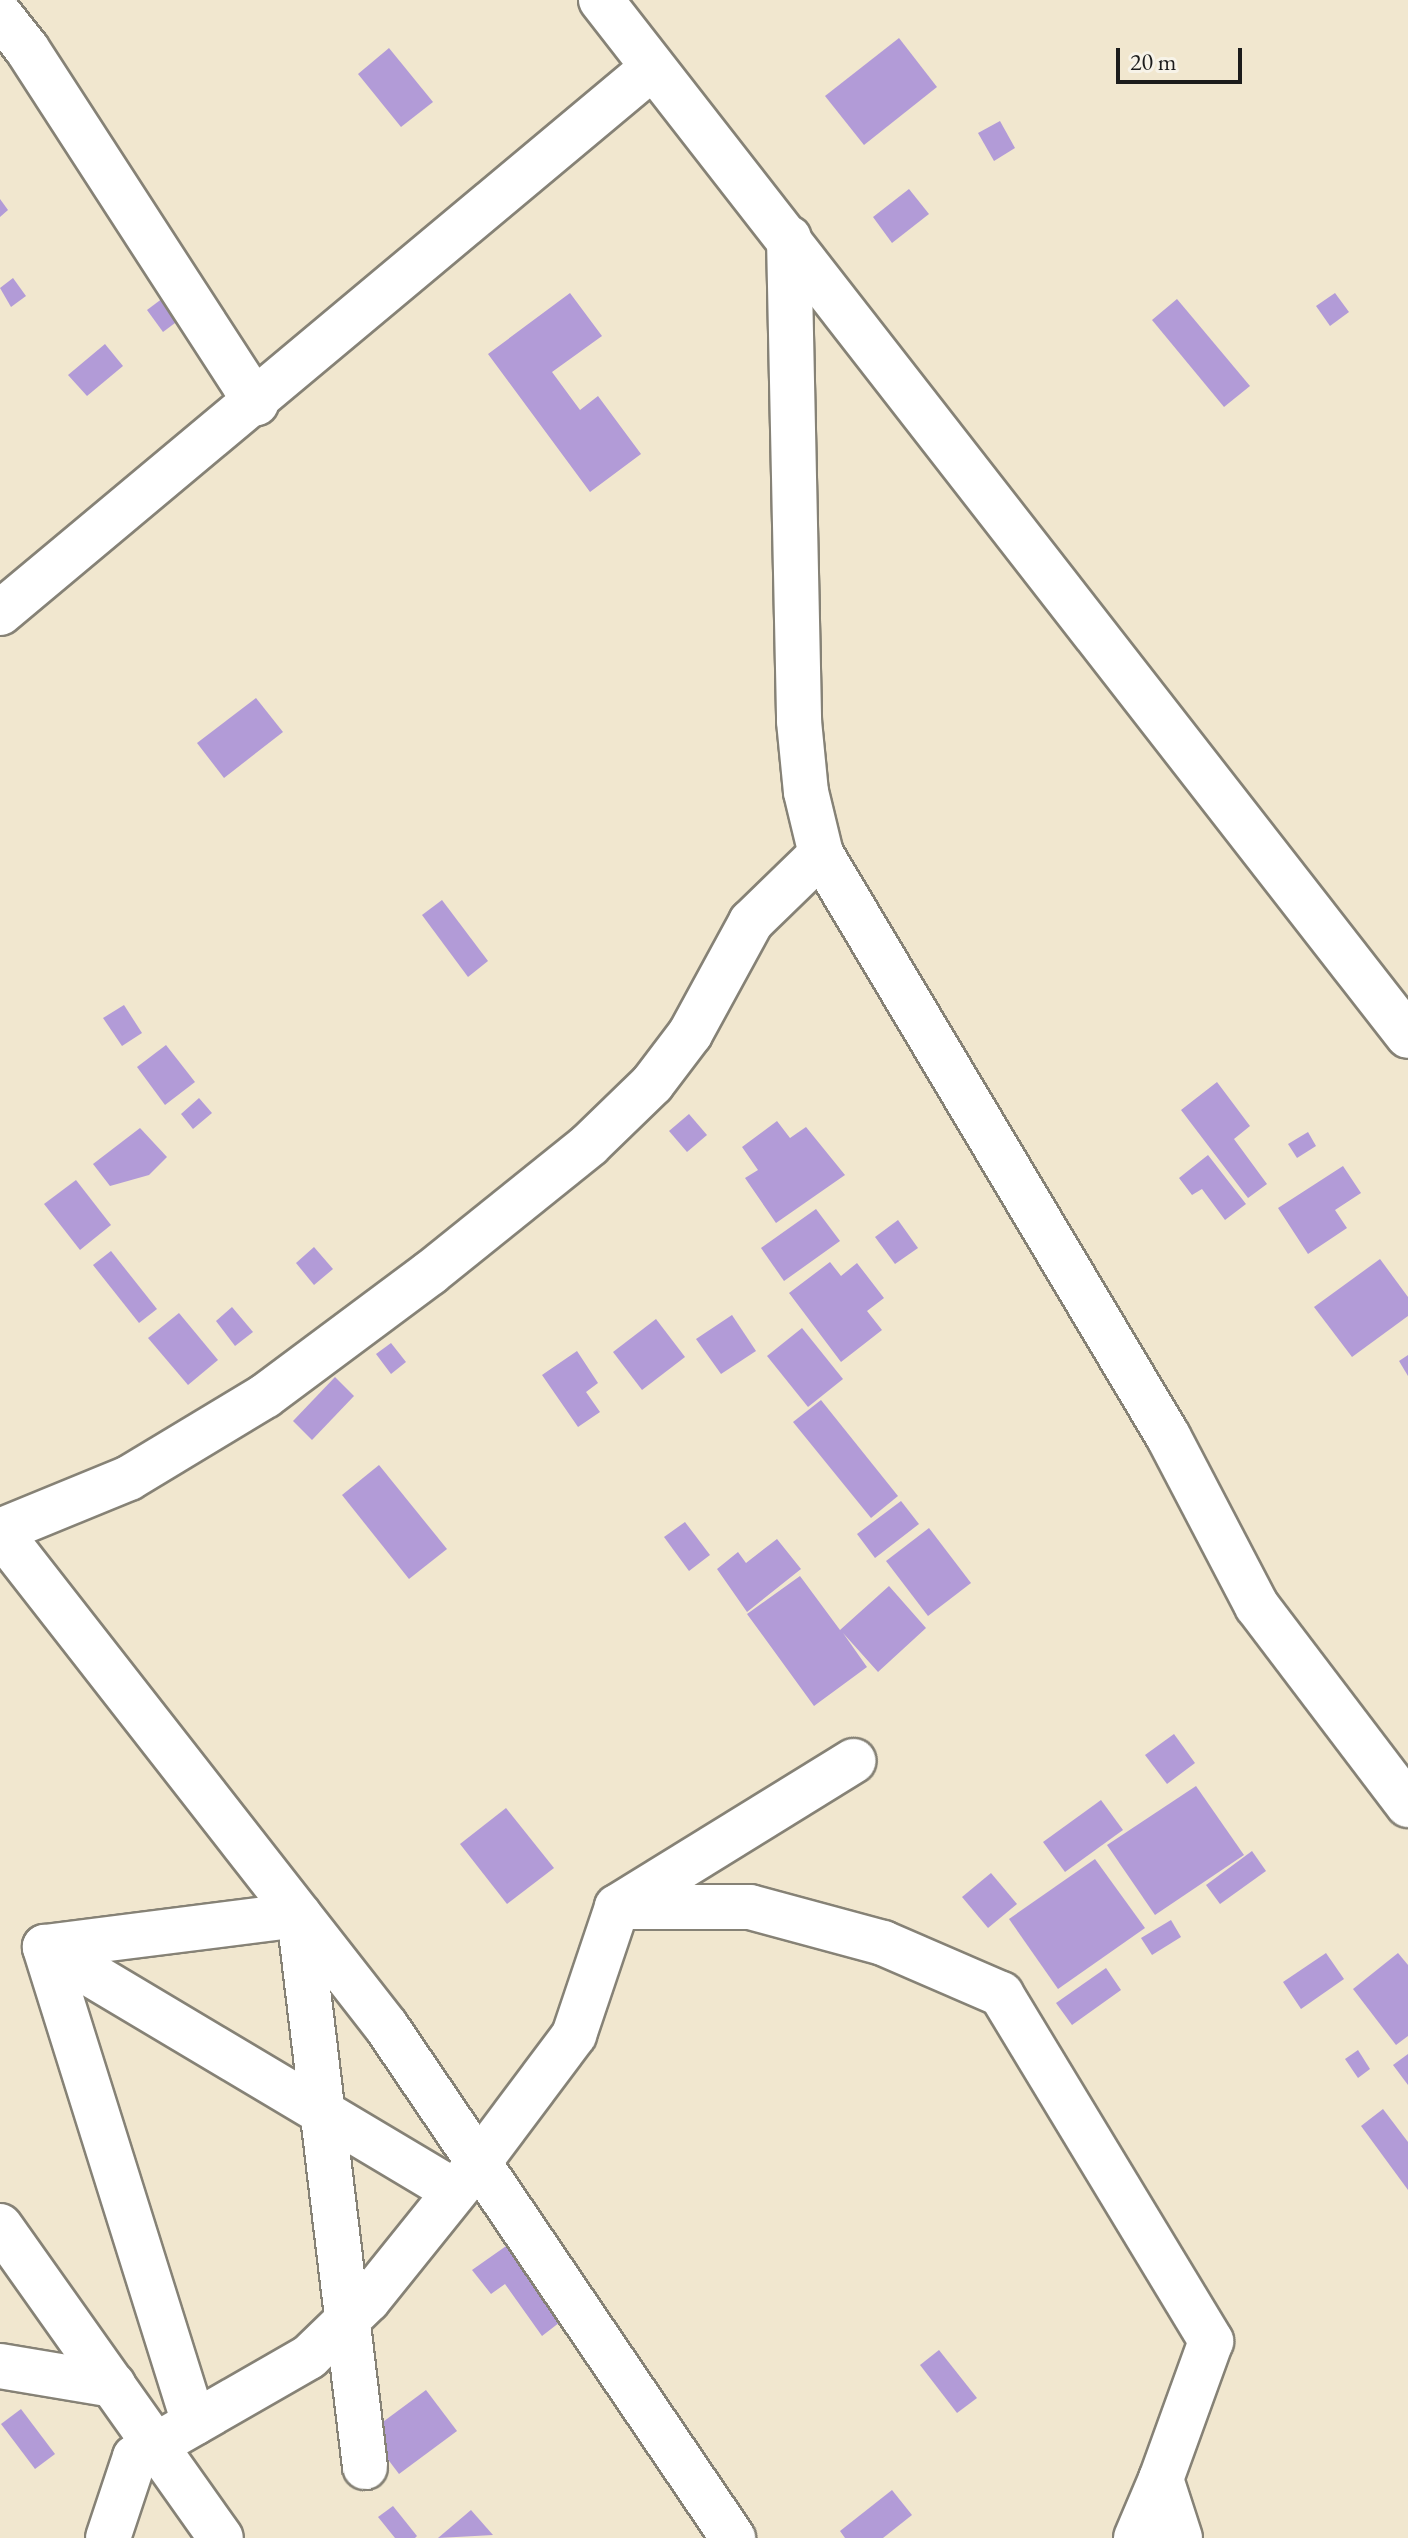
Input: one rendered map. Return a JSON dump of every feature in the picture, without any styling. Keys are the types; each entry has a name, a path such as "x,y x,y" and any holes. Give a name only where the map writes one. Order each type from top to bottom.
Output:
{"street":[{"path":"601,0 1408,1036"},
{"path":"0,15 27,49 256,403"},
{"path":"0,613 256,403 652,68"},
{"path":"789,238 799,721 806,792 821,854 1168,1436 1257,1606 1408,1805"},
{"path":"733,2538 467,2176 386,2026 0,1532 129,1478 265,1396 430,1273 577,1155 652,1084 690,1034 751,922 821,854"},
{"path":"108,2538 135,2457 309,2357 368,2300 574,2035 617,1907 853,1761"},
{"path":"617,1907 750,1907 883,1943 1001,1994 1211,2341 1136,2538"},
{"path":"45,1947 299,1915"},
{"path":"299,1915 365,2467"},
{"path":"45,1947 321,2111 467,2176"},
{"path":"45,1947 194,2423"},
{"path":"0,2226 221,2538"},
{"path":"0,2366 113,2385"},
{"path":"1161,2479 1180,2538"}],"building":[{"path":"899,38 937,87 864,145 825,96"},
{"path":"389,48 433,102 401,127 358,74"},
{"path":"1000,121 1015,148 994,161 978,133"},
{"path":"909,189 929,214 892,243 873,217"},
{"path":"0,199 8,210 0,217"},
{"path":"13,278 26,296 11,307 0,288"},
{"path":"570,293 602,336 552,372 580,410 598,396 641,454 590,492 488,354"},
{"path":"1335,293 1349,312 1330,326 1316,306"},
{"path":"167,295 183,317 163,332 147,310"},
{"path":"1177,299 1250,386 1224,407 1152,320"},
{"path":"105,344 123,366 87,396 68,375"},
{"path":"256,698 283,732 224,778 197,743"},
{"path":"442,900 488,961 468,977 422,915"},
{"path":"124,1005 142,1033 122,1046 103,1018"},
{"path":"166,1045 195,1082 165,1105 137,1067"},
{"path":"1217,1082 1250,1126 1234,1139 1267,1184 1248,1198 1181,1110"},
{"path":"199,1098 212,1113 193,1129 181,1114"},
{"path":"689,1114 707,1135 687,1152 669,1131"},
{"path":"777,1121 790,1138 806,1127 845,1175 776,1223 745,1178 758,1170 742,1147"},
{"path":"140,1128 167,1157 149,1175 110,1186 93,1164"},
{"path":"1308,1132 1316,1146 1297,1158 1288,1144"},
{"path":"1208,1155 1246,1204 1225,1220 1202,1189 1192,1195 1179,1178"},
{"path":"1343,1166 1361,1193 1335,1210 1347,1228 1308,1254 1278,1208"},
{"path":"76,1180 111,1225 80,1250 44,1204"},
{"path":"816,1209 840,1241 784,1281 761,1248"},
{"path":"898,1220 918,1248 895,1264 875,1237"},
{"path":"314,1247 333,1269 314,1285 296,1263"},
{"path":"111,1251 157,1309 139,1323 93,1265"},
{"path":"1380,1259 1408,1297 1408,1316 1352,1357 1314,1307"},
{"path":"830,1262 841,1276 857,1263 884,1298 867,1311 882,1330 841,1362 789,1293"},
{"path":"232,1307 253,1332 235,1346 216,1321"},
{"path":"179,1313 218,1360 188,1385 148,1338"},
{"path":"732,1315 756,1351 721,1374 696,1339"},
{"path":"656,1319 685,1357 642,1390 613,1352"},
{"path":"802,1328 843,1379 808,1407 767,1356"},
{"path":"391,1343 406,1362 391,1374 376,1354"},
{"path":"577,1351 598,1383 586,1392 600,1412 578,1427 542,1375"},
{"path":"1408,1355 1408,1376 1399,1361"},
{"path":"335,1377 354,1396 312,1440 293,1421"},
{"path":"821,1400 898,1496 871,1518 793,1422"},
{"path":"379,1465 447,1549 409,1579 342,1495"},
{"path":"901,1501 919,1524 875,1558 857,1534"},
{"path":"685,1522 710,1555 689,1571 664,1537"},
{"path":"929,1528 971,1583 928,1616 886,1561"},
{"path":"777,1539 801,1569 747,1612 717,1569 738,1552 746,1563"},
{"path":"800,1576 840,1630 889,1586 926,1628 878,1672 843,1633 867,1667 814,1706 747,1614"},
{"path":"1174,1734 1195,1763 1167,1784 1145,1755"},
{"path":"1196,1786 1244,1855 1155,1915 1107,1845"},
{"path":"1101,1800 1123,1830 1065,1872 1043,1842"},
{"path":"506,1808 554,1868 507,1904 460,1844"},
{"path":"1252,1851 1266,1871 1220,1904 1206,1885"},
{"path":"1095,1859 1145,1928 1058,1989 1009,1919"},
{"path":"991,1873 1017,1904 988,1928 962,1897"},
{"path":"1171,1920 1181,1937 1152,1955 1141,1938"},
{"path":"1326,1953 1344,1979 1301,2009 1283,1982"},
{"path":"1398,1953 1408,1965 1408,2036 1396,2045 1353,1989"},
{"path":"1106,1968 1121,1990 1072,2025 1056,2003"},
{"path":"1358,2050 1370,2069 1358,2078 1345,2059"},
{"path":"1408,2054 1408,2085 1393,2065"},
{"path":"1383,2109 1408,2142 1408,2190 1361,2126"},
{"path":"509,2244 564,2319 542,2336 505,2284 491,2294 472,2270"},
{"path":"939,2350 977,2398 957,2413 920,2365"},
{"path":"426,2390 457,2431 399,2474 368,2433"},
{"path":"21,2409 55,2454 35,2469 1,2424"},
{"path":"892,2490 912,2515 883,2538 845,2538 840,2531"},
{"path":"393,2506 417,2536 415,2538 395,2538 378,2517"},
{"path":"471,2510 493,2535 438,2538"}]}
